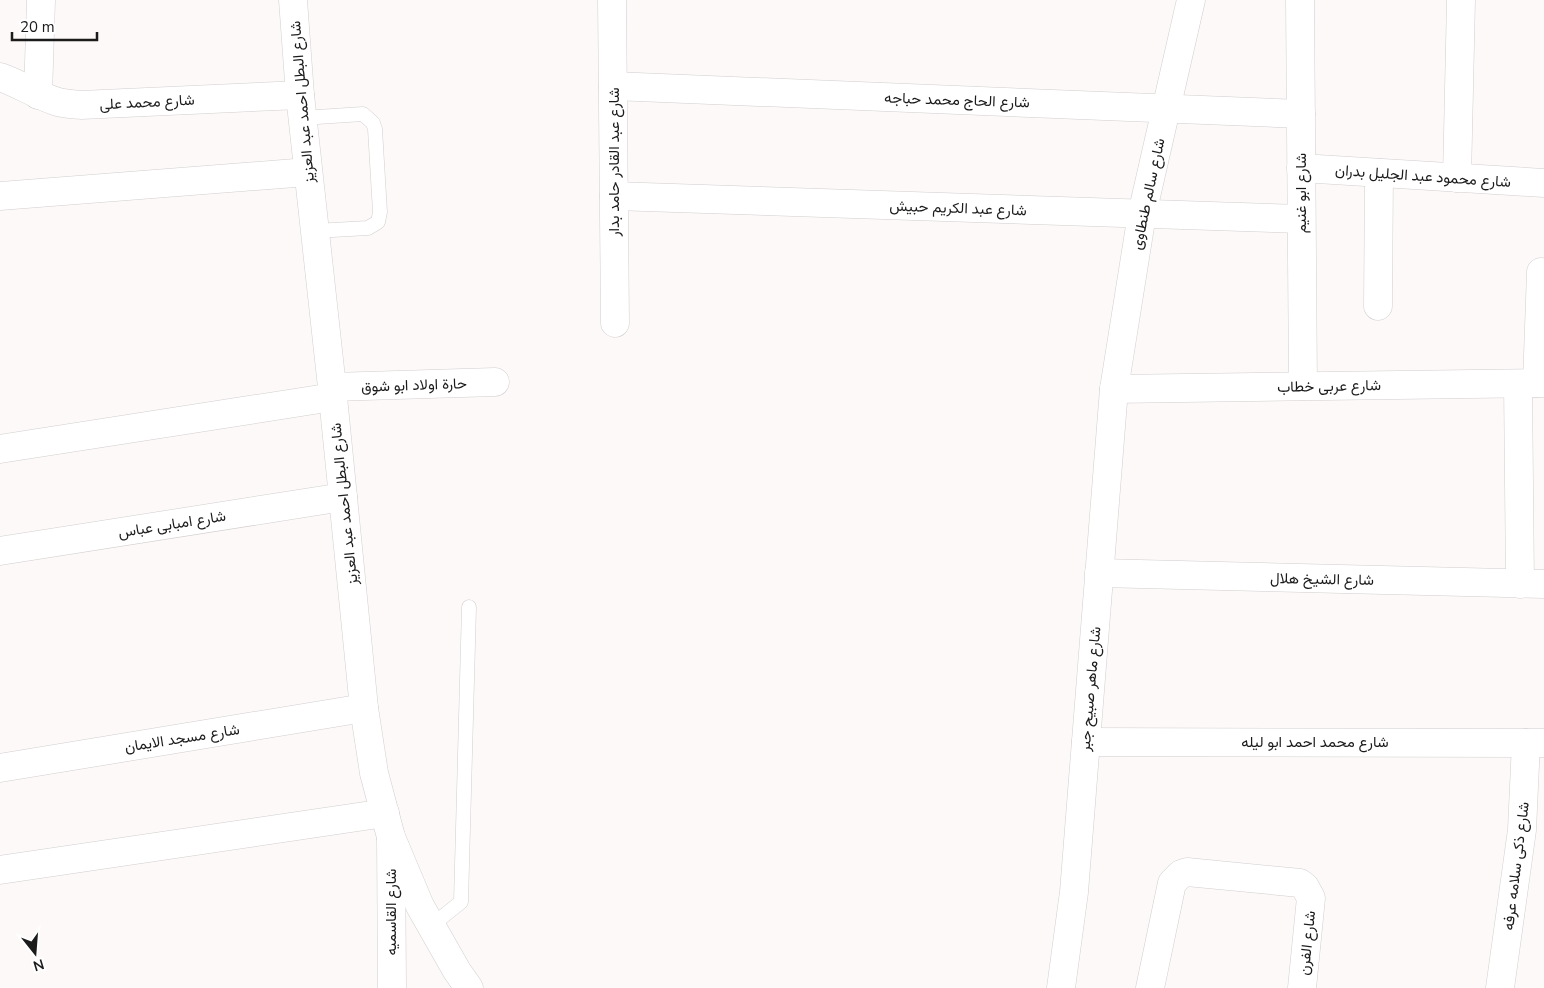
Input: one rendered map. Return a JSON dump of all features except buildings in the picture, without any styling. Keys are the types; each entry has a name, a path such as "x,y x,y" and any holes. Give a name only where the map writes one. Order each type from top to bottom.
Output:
{"street":[{"path":"38,95 42,0"},
{"name":"شارع البطل احمد عبد العزيز","path":"293,0 301,107 333,392 364,708 374,773 388,825 420,906 457,971 469,988"},
{"name":"شارع عبد القادر حامد بدار","path":"612,0 615,323"},
{"name":"شارع سالم طنطاوى","path":"1114,389 1142,214 1191,0"},
{"name":"شارع ابو غنيم","path":"1300,0 1302,386"},
{"path":"1458,178 1461,0"},
{"name":"شارع محمد على","path":"0,77 59,103 82,105 301,107"},
{"name":"شارع الحاج محمد حباجه","path":"613,86 1301,114"},
{"name":"شارع محمود عبد الجليل بدران","path":"1301,168 1544,183"},
{"path":"0,196 308,172"},
{"path":"1378,306 1379,173"},
{"name":"شارع عبد الكريم حبيش","path":"614,196 1302,219"},
{"path":"1532,584 1533,383 1541,272"},
{"name":"حارة اولاد ابو شوق","path":"0,449 333,392 495,382"},
{"name":"شارع عربى خطاب","path":"1114,389 1533,383"},
{"name":"شارع ماهر صبيح جبر","path":"1061,988 1074,892 1114,389"},
{"name":"شارع امبابى عباس","path":"0,551 343,497"},
{"name":"شارع الشيخ هلال","path":"1100,573 1532,584"},
{"name":"شارع مسجد الايمان","path":"0,768 364,708"},
{"name":"شارع محمد احمد ابو ليله","path":"1086,742 1535,743"},
{"name":"شارع ذكى سلامه عرفه","path":"1500,988 1533,830 1535,743"},
{"path":"0,870 388,825"},
{"name":"شارع القاسميه","path":"388,825 392,988"},
{"name":"شارع الفرن","path":"1150,988 1172,883 1181,874 1187,872 1300,883 1305,886 1311,898 1302,988"}],"lane":[{"path":"301,107 363,114 373,123 375,129 380,212 378,222 368,228 315,231"},
{"path":"431,926 461,902 469,607"}]}
